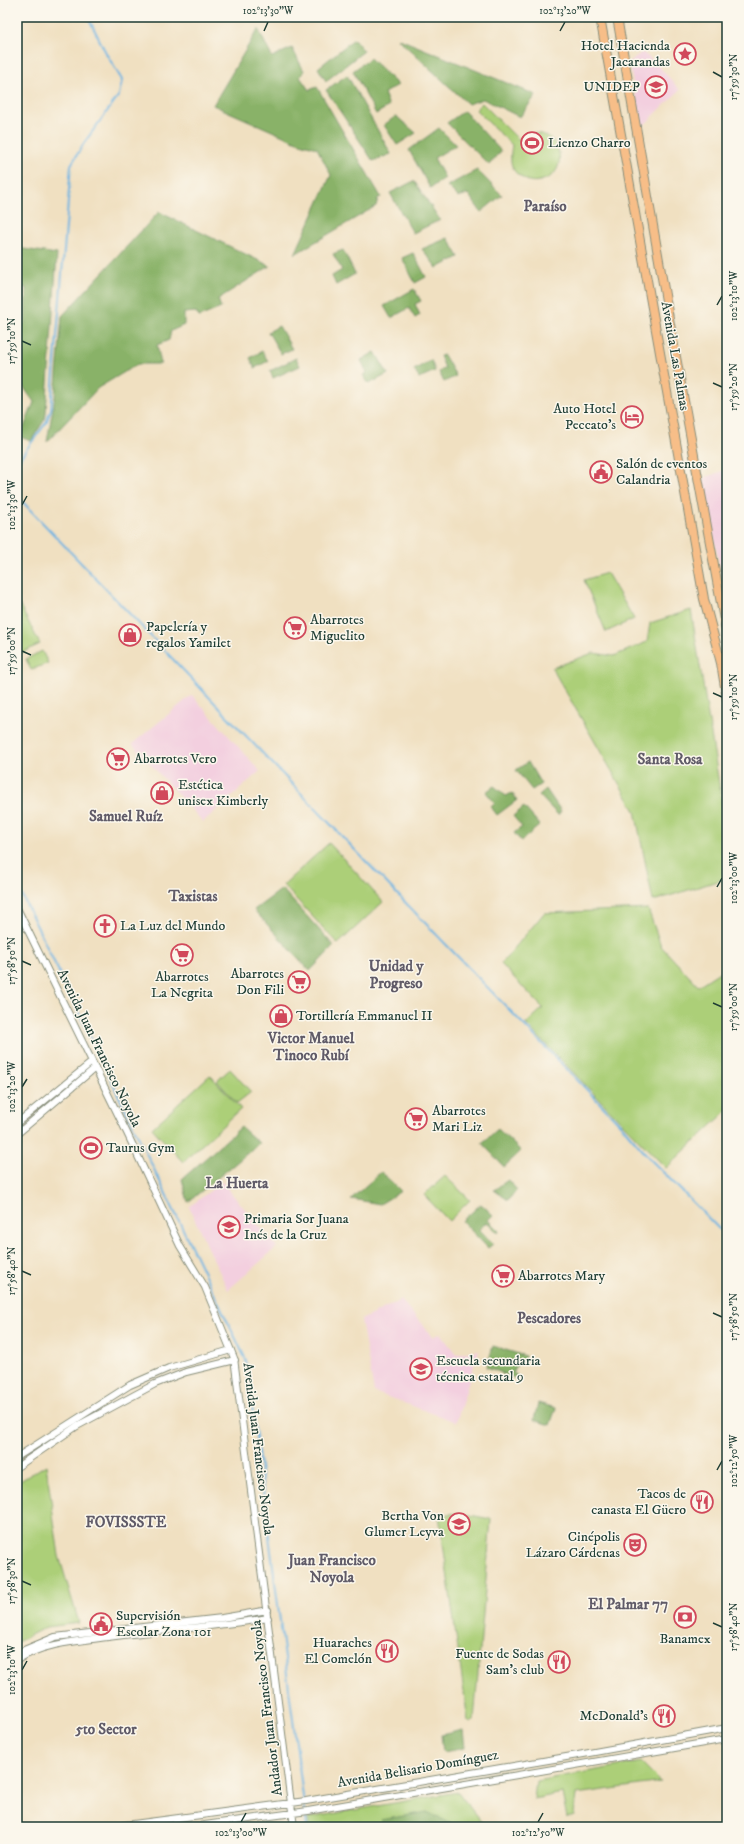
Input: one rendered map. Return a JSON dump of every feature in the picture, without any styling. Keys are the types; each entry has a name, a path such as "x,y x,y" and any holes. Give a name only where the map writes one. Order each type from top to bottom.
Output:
{"main road":[{"name":"Avenida Las Palmas","path":"600,17 704,599 721,663 727,698"},
{"name":"Avenida Las Palmas","path":"617,17 670,324 727,636"}],"street":[{"name":"Avenida Juan Francisco Noyola","path":"17,908 44,960 180,1246 205,1287 235,1360 268,1610"},
{"path":"17,1123 92,1062"},
{"path":"17,1134 95,1068"},
{"path":"17,1457 105,1400 150,1375 231,1350"},
{"path":"17,1467 77,1426 155,1384 186,1372 235,1360"},
{"path":"150,1375 155,1384"},
{"path":"17,1653 55,1637 212,1622 268,1610"},
{"name":"Andador Juan Francisco Noyola","path":"268,1610 294,1802"},
{"path":"212,1622 228,1625 268,1618"},
{"path":"17,1660 44,1647 153,1628"},
{"name":"Avenida Belisario Domínguez","path":"111,1827 306,1801 727,1728"},
{"name":"Avenida Belisario Domínguez","path":"190,1827 308,1811 727,1739"},
{"path":"317,1799 318,1809"},
{"path":"294,1802 292,1813 294,1827"}],"shaded area":[{"name":"UNIDEP","path":"642,52 656,63 680,90 642,127 629,63"},
{"path":"727,469 727,575 722,578 702,479"},
{"path":"192,695 260,771 203,822 132,744"},
{"name":"Primaria Sor Juana Inés de la Cruz","path":"222,1182 277,1247 228,1290 189,1207"},
{"name":"Escuela secundaria técnica estatal 9","path":"401,1300 433,1337 440,1333 456,1354 479,1350 456,1422 374,1392 361,1320"}],"green space":[{"path":"258,29 272,57 292,48 304,71 300,77 309,90 317,87 381,197 378,198 376,206 295,254 331,175 317,148 297,142 213,105"},
{"path":"397,38 536,95 520,117 483,99 468,104"},
{"path":"354,39 364,51 326,81 318,68"},
{"path":"370,58 398,85 384,93 389,106 376,114 353,71"},
{"path":"347,75 391,154 373,161 326,90"},
{"name":"Lienzo Charro","path":"482,103 518,139 532,134 543,134 551,139 557,148 559,157 558,167 553,175 543,180 534,182 525,180 516,173 511,162 512,145 476,110"},
{"path":"464,111 501,151 489,165 447,123"},
{"path":"396,116 416,133 397,145 384,125"},
{"path":"439,128 456,145 434,158 445,178 430,188 409,150"},
{"path":"477,170 502,195 481,212 468,194 458,197 447,186"},
{"path":"414,181 440,220 413,233 390,193"},
{"path":"159,212 270,266 218,299 221,308 199,317 196,312 184,313 184,325 171,331 169,340 157,345 161,364 138,364 98,388 47,442 55,396 62,316"},
{"path":"448,238 459,257 437,268 422,249"},
{"path":"17,248 57,254 46,412 45,419 31,441 20,437 34,402 17,378 17,327 25,323 26,288 17,286"},
{"path":"343,250 355,274 336,285 332,276 342,270 333,254"},
{"path":"413,253 426,277 415,283 402,258"},
{"path":"414,289 421,301 415,304 420,315 415,318 409,308 391,318 384,306"},
{"path":"279,326 292,349 281,354 268,332"},
{"path":"262,351 268,361 255,368 250,358"},
{"path":"375,352 388,374 369,384 363,375 367,373 361,360"},
{"path":"444,355 456,376 444,382 439,372 445,368 440,356"},
{"path":"296,358 300,366 273,378 270,371"},
{"path":"431,360 435,371 419,378 414,370"},
{"path":"607,573 634,619 606,632 584,580"},
{"path":"17,600 40,644 21,653 17,644"},
{"path":"691,610 727,833 727,878 653,901 635,811 552,668 593,653 614,656 647,642 650,623"},
{"path":"42,651 48,663 31,670 26,659"},
{"path":"528,762 541,784 532,790 516,770"},
{"path":"494,786 506,796 512,793 517,800 497,815 491,807 495,803 486,792"},
{"path":"546,789 561,811 558,815 539,795"},
{"path":"524,807 540,825 521,841 514,833 522,827 513,816"},
{"path":"329,843 383,902 338,944 283,885"},
{"path":"282,889 334,946 310,971 254,910"},
{"path":"648,909 661,946 698,986 727,967 727,1111 666,1168 526,1024 543,1008 501,964 544,913"},
{"path":"230,1069 251,1092 237,1103 217,1081"},
{"path":"210,1075 241,1109 183,1162 152,1128"},
{"path":"241,1127 259,1143 188,1202 182,1179"},
{"path":"498,1129 521,1151 504,1167 482,1143"},
{"path":"381,1172 401,1191 380,1204 351,1199"},
{"path":"445,1176 470,1200 449,1221 424,1195"},
{"path":"508,1180 517,1190 508,1200 494,1190"},
{"path":"481,1204 493,1215 488,1220 499,1231 498,1233 487,1222 479,1229 493,1244 488,1248 462,1221"},
{"path":"493,1346 525,1356 523,1363 518,1362 513,1373 518,1376 517,1379 487,1367"},
{"path":"538,1403 556,1408 550,1425 534,1420"},
{"path":"46,1465 59,1556 79,1623 46,1627 17,1642 17,1483"},
{"path":"459,1513 491,1519 474,1720 470,1723 468,1721 439,1515"},
{"path":"463,1730 465,1748 443,1752 441,1735"},
{"path":"641,1762 661,1782 576,1794 574,1816 567,1818 562,1793 534,1799 536,1781"},
{"path":"458,1792 485,1827 309,1827 308,1818"},
{"path":"427,1812 458,1827 382,1827 381,1820"}],"waterway":[{"path":"17,462 46,423 51,409 71,165 84,143 119,95 122,80 107,55 88,17"},
{"path":"17,496 399,896 622,1126 651,1160 725,1235 727,1242"},
{"path":"17,885 246,1360 307,1827"}],"place":[{"name":"Hotel Hacienda Jacarandas","path":"685,54"},
{"name":"UNIDEP","path":"656,87"},
{"name":"Lienzo Charro","path":"532,143"},
{"name":"Auto Hotel Peccato's","path":"632,417"},
{"name":"Salón de eventos Calandria","path":"601,472"},
{"name":"Abarrotes Miguelito","path":"295,628"},
{"name":"Papelería y regalos Yamilet","path":"130,635"},
{"name":"Abarrotes Vero","path":"118,759"},
{"name":"Estética unisex Kimberly","path":"162,793"},
{"name":"La Luz del Mundo","path":"105,926"},
{"name":"Abarrotes La Negrita","path":"182,955"},
{"name":"Abarrotes Don Fili","path":"299,982"},
{"name":"Tortillería Emmanuel II","path":"281,1016"},
{"name":"Abarrotes Mari Liz","path":"416,1119"},
{"name":"Taurus Gym","path":"91,1148"},
{"name":"Primaria Sor Juana Inés de la Cruz","path":"229,1227"},
{"name":"Abarrotes Mary","path":"503,1276"},
{"name":"Escuela secundaria técnica estatal 9","path":"421,1369"},
{"name":"Tacos de canasta El Güero","path":"702,1502"},
{"name":"Bertha Von Glumer Leyva","path":"459,1524"},
{"name":"Cinépolis Lázaro Cárdenas","path":"635,1545"},
{"name":"Banamex","path":"685,1617"},
{"name":"Supervisión Escolar Zona 101","path":"101,1624"},
{"name":"Huaraches El Comelón","path":"387,1651"},
{"name":"Fuente de Sodas Sam's club","path":"559,1662"},
{"name":"McDonald's","path":"664,1716"}],"district":[{"name":"Paraíso","path":"545,206"},
{"name":"Santa Rosa","path":"670,759"},
{"name":"Samuel Ruíz","path":"126,816"},
{"name":"Taxistas","path":"193,896"},
{"name":"Unidad y Progreso","path":"396,974"},
{"name":"Victor Manuel Tinoco Rubí","path":"311,1046"},
{"name":"La Huerta","path":"237,1183"},
{"name":"Pescadores","path":"549,1318"},
{"name":"FOVISSSTE","path":"126,1522"},
{"name":"Juan Francisco Noyola","path":"332,1568"},
{"name":"El Palmar 77","path":"628,1604"},
{"name":"5to Sector","path":"106,1729"}]}
